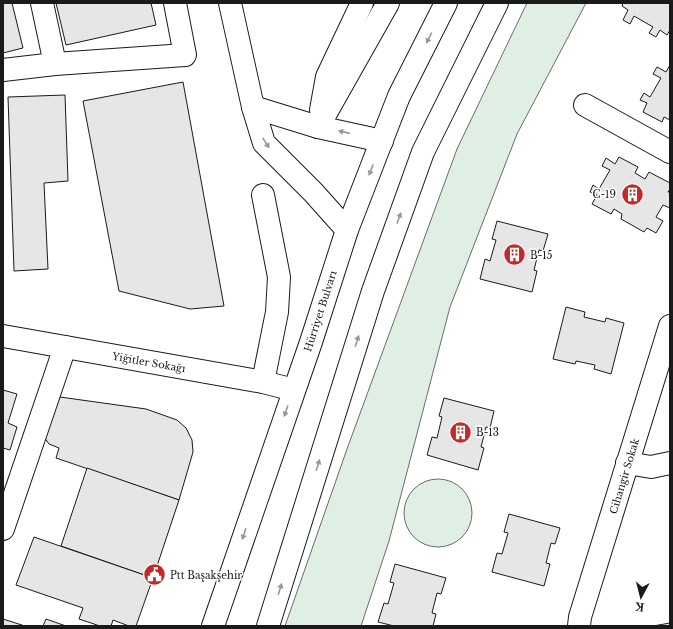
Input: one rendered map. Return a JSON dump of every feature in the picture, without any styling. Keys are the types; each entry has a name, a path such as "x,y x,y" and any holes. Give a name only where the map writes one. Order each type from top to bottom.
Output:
{"main road":[{"path":"42,3 55,64"},
{"path":"3,70 55,64 185,55 175,3"},
{"path":"230,3 253,107 264,143 313,192 347,230"},
{"path":"318,126 327,77 362,3"},
{"path":"318,126 388,3"},
{"name":"Hürriyet Bulvarı","path":"213,626 347,230 399,96 446,3"},
{"path":"268,626 373,291 423,152 497,3"},
{"path":"585,105 670,152"},
{"path":"253,107 318,126 382,141"},
{"path":"263,195 279,277 277,312 263,382"},
{"name":"Cihangir Sokak","path":"579,626 580,617 670,326"},
{"name":"Yiğitler Sokağı","path":"3,336 263,382 294,390"},
{"path":"3,529 65,347"},
{"path":"627,463 651,467 670,463"}],"green space":[{"path":"527,3 586,3 517,134 450,307 389,541 361,626 285,626 347,449 457,149"},
{"path":"438,479 451,482 462,489 469,500 472,513 469,526 462,537 451,544 438,547 425,544 414,537 407,526 404,513 407,500 414,489 425,482"}],"building":[{"path":"3,3 12,3 23,48 3,53"},
{"path":"56,3 151,3 156,25 66,45"},
{"path":"623,3 670,3 670,30 667,35 660,30 656,37 649,33 653,27 634,16 630,24 623,20 628,10 622,6"},
{"path":"670,65 670,120 664,117 662,122 643,112 647,103 640,100 644,93 650,97 661,78 653,74 657,67 666,72"},
{"path":"183,82 224,306 190,309 119,291 83,101"},
{"path":"65,95 68,181 44,183 48,269 14,271 8,97"},
{"name":"C-19","path":"619,157 638,167 635,173 645,179 649,172 670,183 670,189 668,192 670,192 670,208 663,205 656,217 663,221 656,233 647,228 644,232 621,219 622,214 614,209 611,214 592,204 597,195 590,192 593,185 599,189 610,170 602,166 606,158 615,164"},
{"name":"B-15","path":"497,221 548,234 543,251 539,250 534,270 537,271 532,292 480,279 485,259 490,261 496,240 492,239"},
{"path":"566,307 585,312 584,317 605,322 606,318 624,323 611,374 594,369 595,365 576,361 575,364 553,359"},
{"path":"3,390 17,394 8,423 17,427 10,450 3,448"},
{"path":"60,397 146,409 177,420 186,428 192,440 193,452 179,500 56,458 59,448 49,444 42,434 56,398"},
{"name":"B-13","path":"444,398 494,411 490,428 486,427 481,447 484,448 478,470 427,455 432,437 437,438 442,417 439,416"},
{"path":"87,468 179,500 153,578 61,546"},
{"path":"509,514 560,528 555,544 551,543 546,563 550,564 544,586 492,572 497,553 502,554 508,533 504,532"},
{"path":"34,537 153,578 136,626 129,626 113,620 111,626 100,626 79,619 83,608 16,585"},
{"path":"395,564 446,578 441,594 437,593 432,613 436,614 433,626 394,626 378,622 384,603 388,604 394,583 390,582"},
{"path":"3,619 25,626 3,626"},
{"path":"46,619 66,626 43,626"},
{"path":"670,623 670,626 653,626"}],"place":[{"name":"C-19","path":"632,194"},
{"name":"B-15","path":"515,255"},
{"name":"B-13","path":"461,432"},
{"name":"Ptt Başakşehir","path":"154,575"}]}
